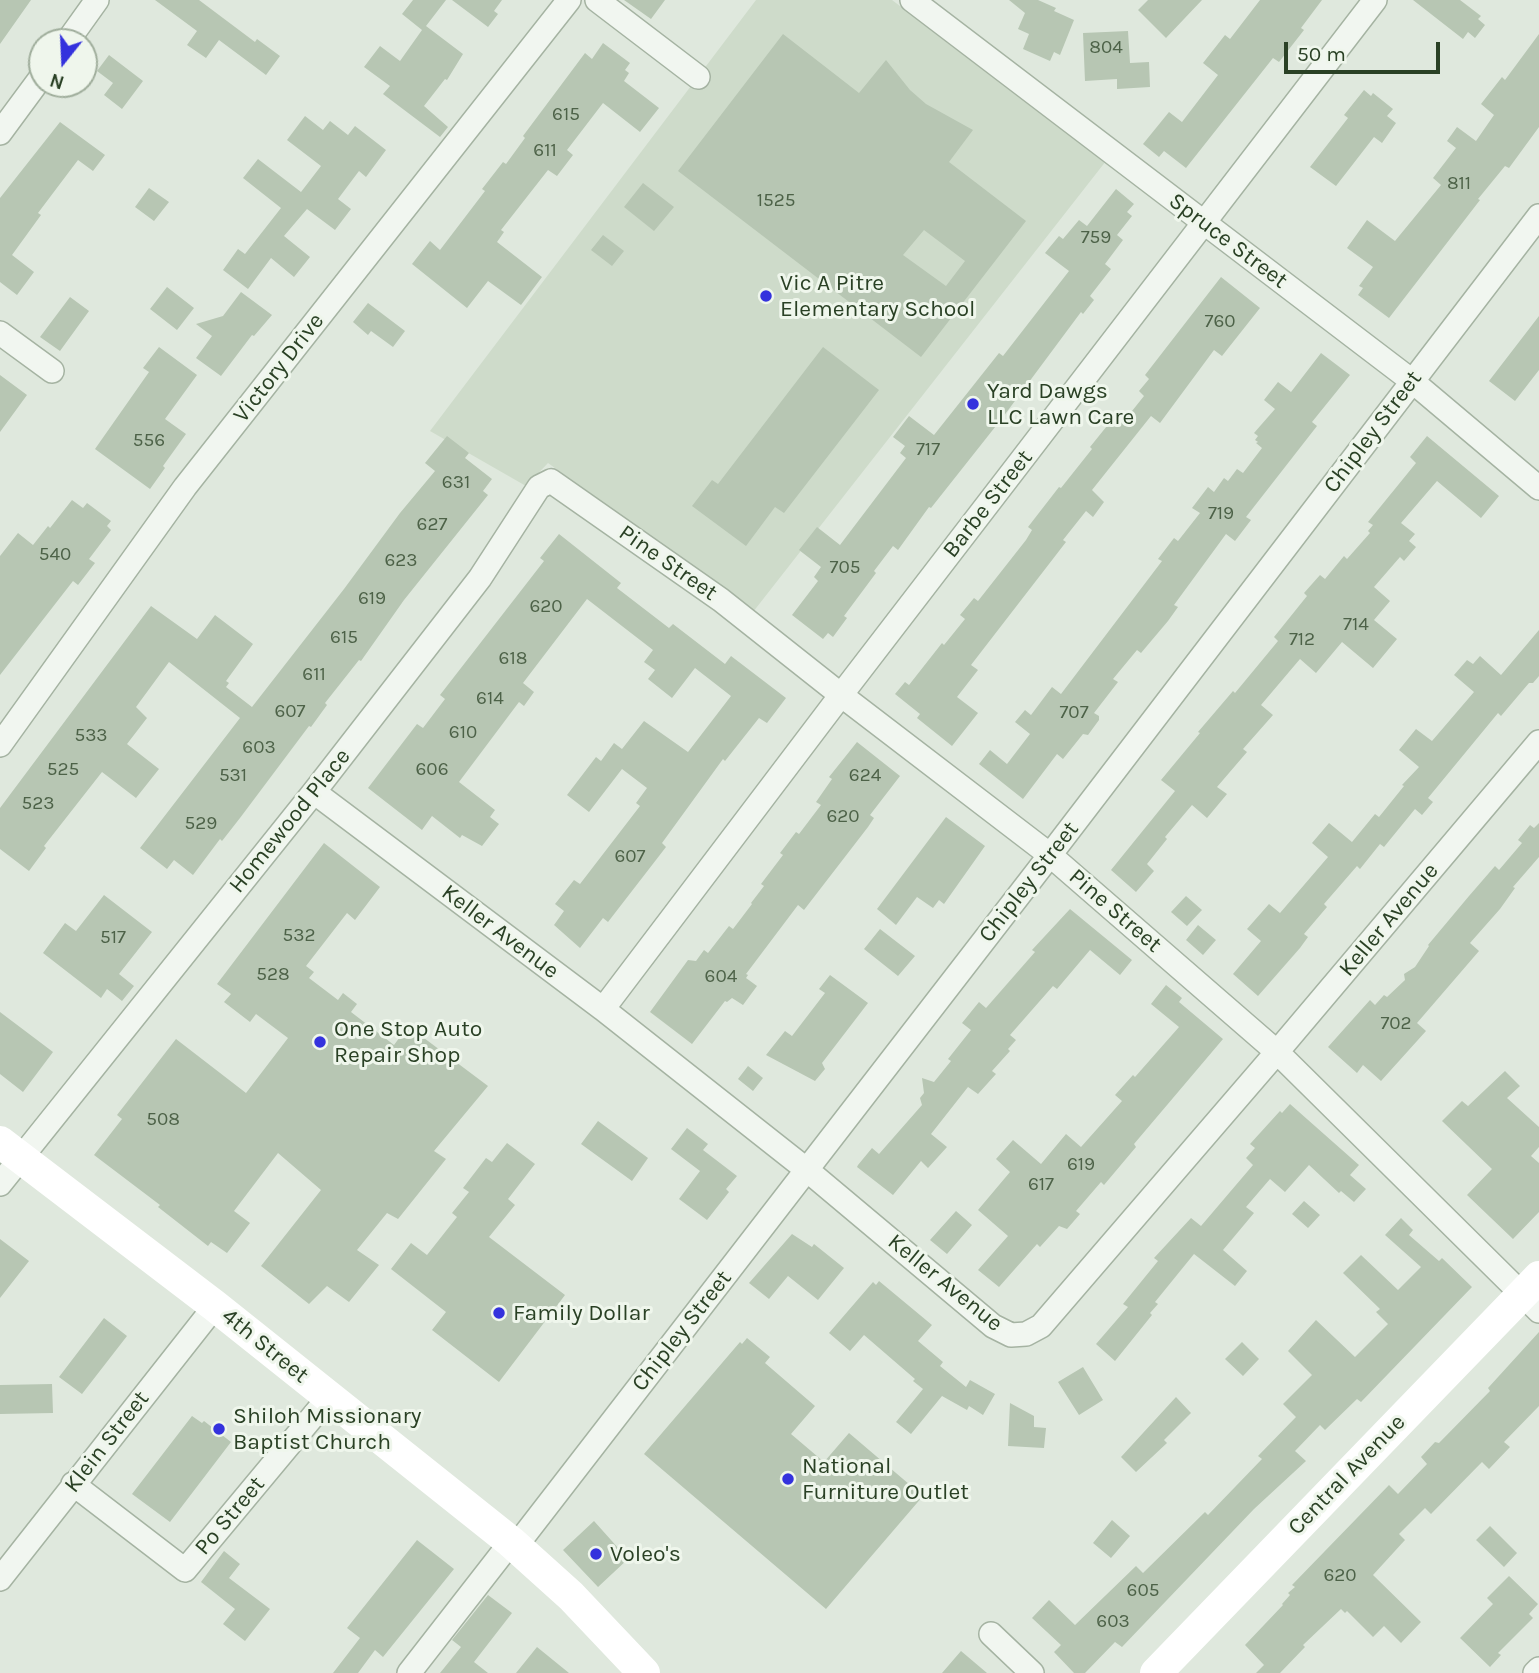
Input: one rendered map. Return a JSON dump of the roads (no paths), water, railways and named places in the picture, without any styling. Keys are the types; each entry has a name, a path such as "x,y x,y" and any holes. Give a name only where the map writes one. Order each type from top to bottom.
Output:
{"main road":[{"name":"4th Street","path":"11,1149 215,1306 513,1544 571,1596 644,1673"},
{"name":"Central Avenue","path":"1156,1673 1533,1294"}],"street":[{"name":"Victory Drive","path":"0,745 185,487 569,0"},
{"path":"597,0 698,77"},
{"name":"Spruce Street","path":"912,0 1412,381 1539,488"},
{"name":"Barbe Street","path":"603,1009 1375,0"},
{"path":"74,28 88,3"},
{"path":"0,133 28,95"},
{"name":"Chipley Street","path":"409,1673 807,1170 1539,216"},
{"path":"0,333 52,371"},
{"name":"Pine Street","path":"551,481 721,600 1051,855 1278,1052 1533,1294"},
{"name":"Homewood Place","path":"0,1184 11,1149 314,792 480,578 539,487 551,481"},
{"name":"Keller Avenue","path":"314,792 603,1009 807,1170 993,1326 1011,1335 1026,1334 1041,1326 1278,1052 1539,742"},
{"name":"Klein Street","path":"0,1579 215,1306"},
{"name":"Po Street","path":"73,1484 185,1570 329,1396"},
{"path":"991,1634 1032,1673"},
{"path":"1535,1673 1539,1669"}],"place":[{"name":"Vic A Pitre Elementary School","path":"766,296"},
{"name":"Yard Dawgs LLC Lawn Care","path":"973,404"},
{"name":"One Stop Auto Repair Shop","path":"320,1042"},
{"name":"Family Dollar","path":"499,1313"},
{"name":"Shiloh Missionary Baptist Church","path":"219,1429"},
{"name":"National Furniture Outlet","path":"788,1479"},
{"name":"Voleo's","path":"596,1554"}]}
